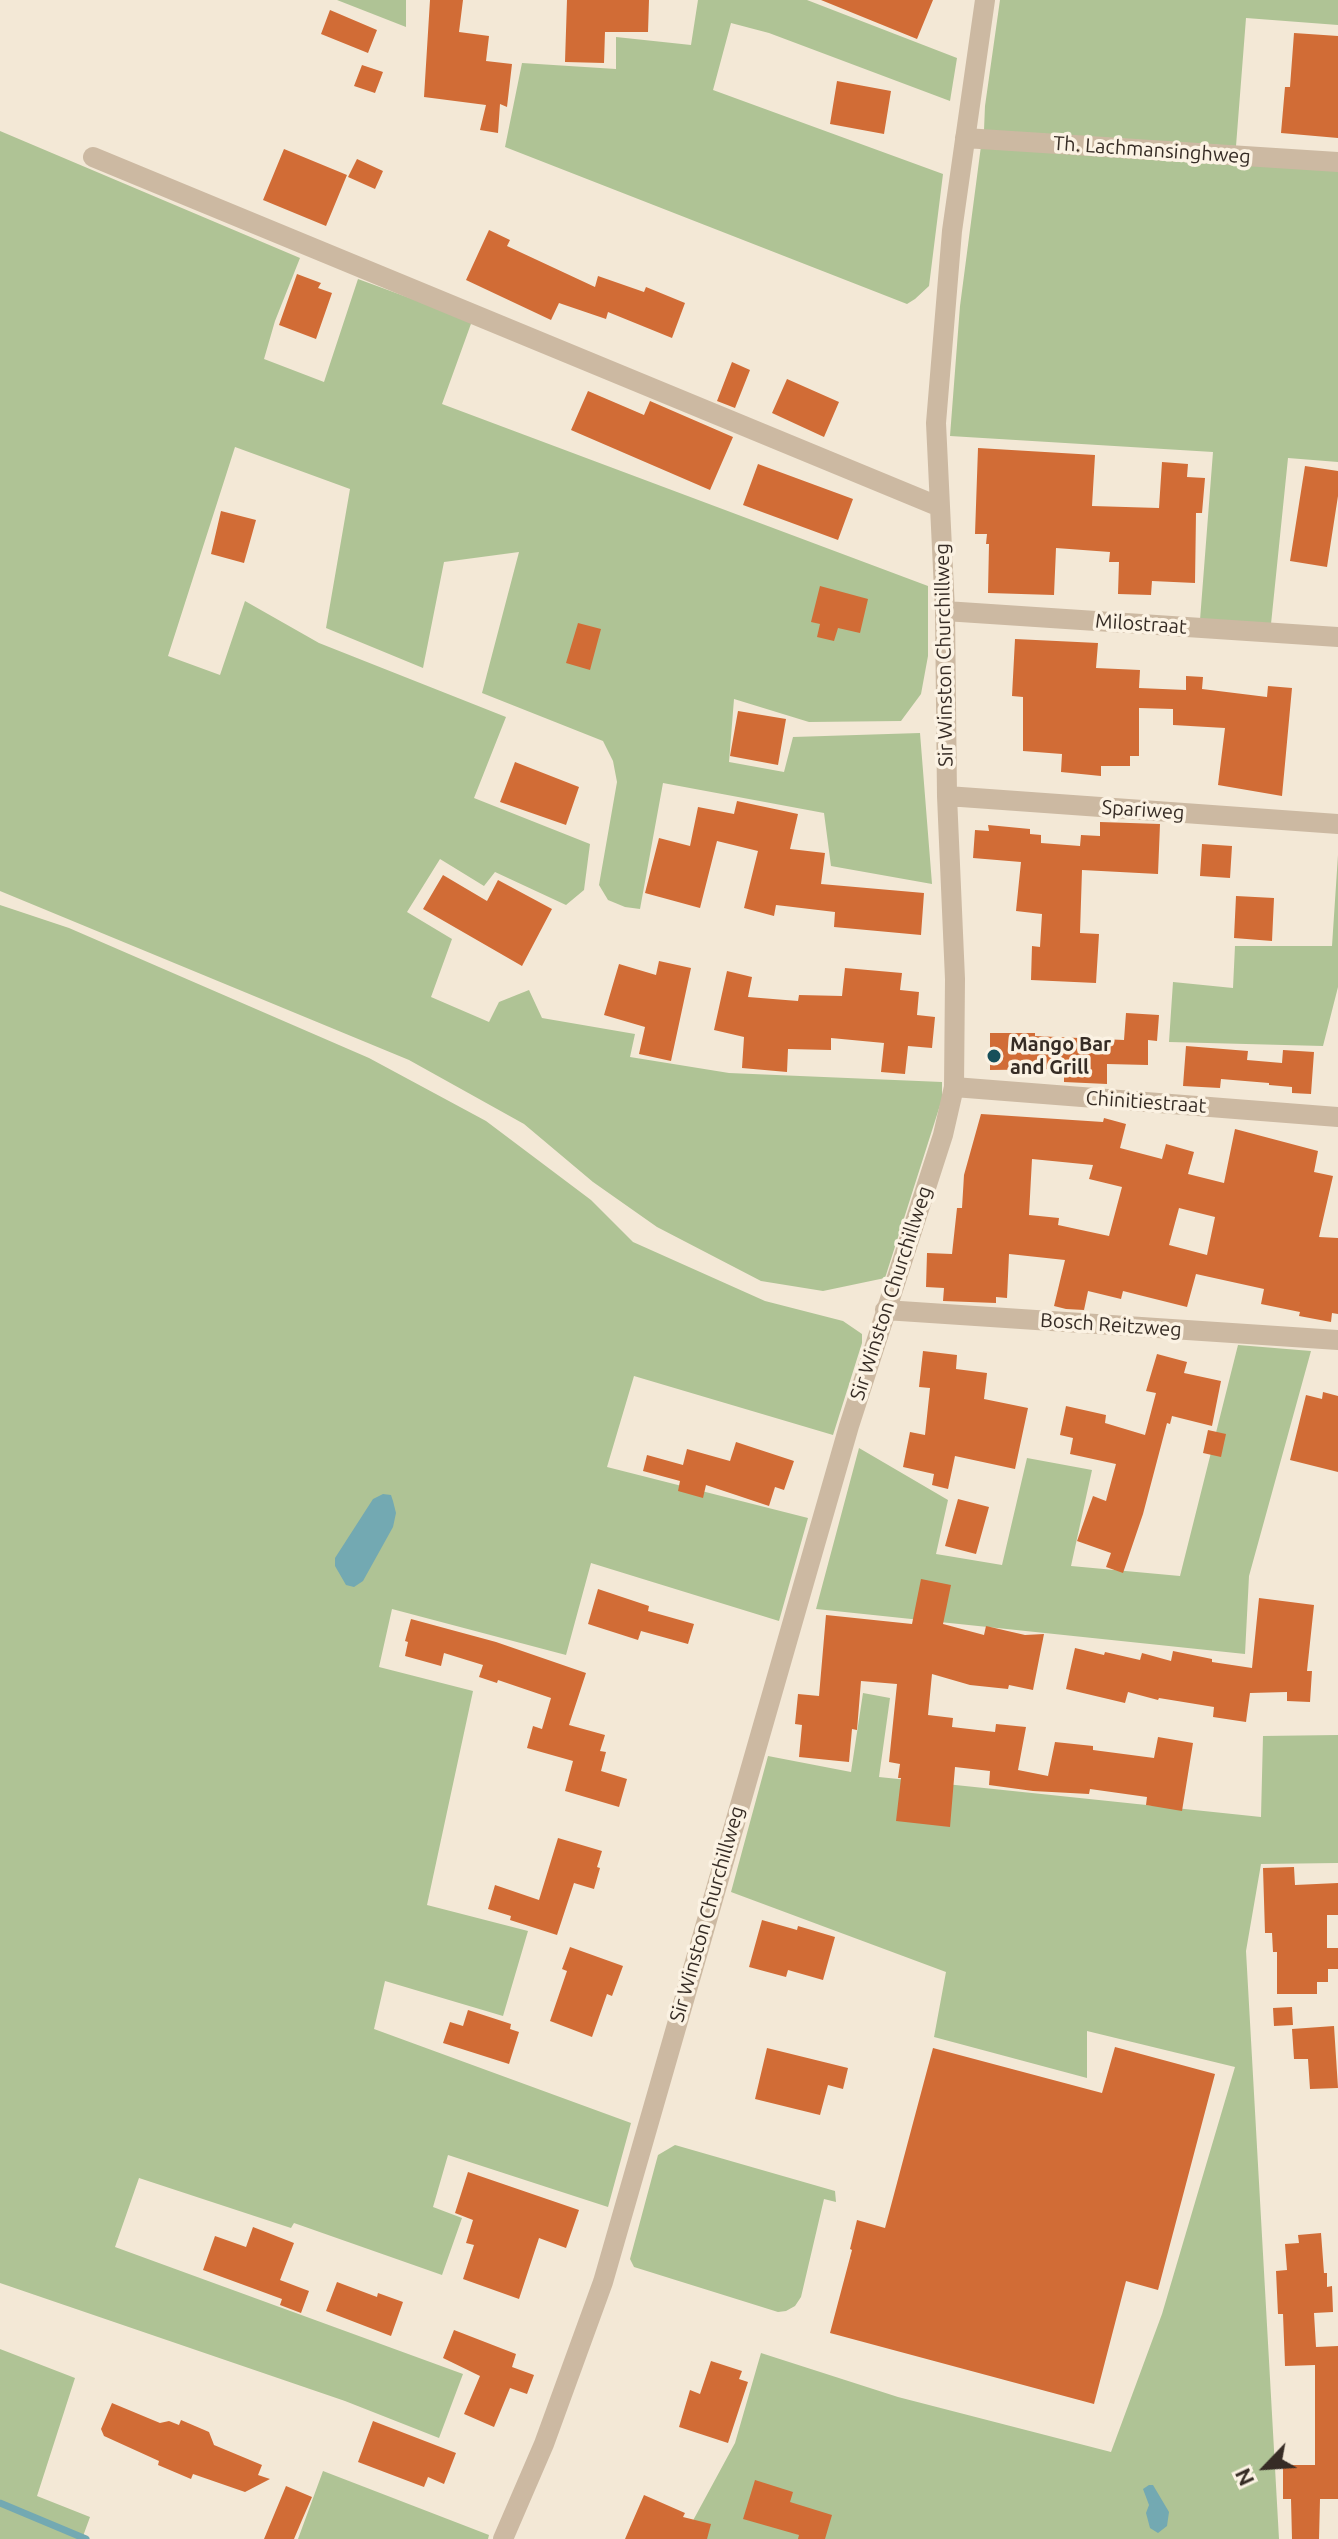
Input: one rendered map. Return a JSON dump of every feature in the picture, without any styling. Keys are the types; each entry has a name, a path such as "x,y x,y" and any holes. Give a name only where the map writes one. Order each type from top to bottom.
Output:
{"street":[{"name":"Sir Winston Churchillweg","path":"503,2539 544,2444 603,2282 840,1456 943,1135 954,1087 955,979 947,796 945,611 936,423 952,231 985,0"},
{"name":"Th. Lachmansinghweg","path":"965,138 1338,162"},
{"path":"93,157 940,507"},
{"name":"Milostraat","path":"945,611 1338,637"},
{"name":"Spariweg","path":"947,796 1338,824"},
{"name":"Chinitiestraat","path":"954,1087 1338,1117"},
{"name":"Bosch Reitzweg","path":"885,1310 1338,1340"}],"green space":[{"path":"337,0 406,0 406,27"},
{"path":"698,0 807,0 957,58 950,101 769,33 731,23 713,90 943,174 929,286 915,299 907,304 505,147 522,63 616,69 616,37 691,45"},
{"path":"1000,0 1338,0 1338,25 1246,18 1236,146 984,130"},
{"path":"0,131 300,258 264,359 324,382 358,279 472,321 442,404 928,586 928,656 921,694 901,721 809,722 734,699 729,762 784,772 793,737 920,733 932,884 831,866 824,813 663,783 640,909 608,900 599,885 617,782 613,761 603,741 482,693 519,552 444,562 423,668 326,628 350,489 235,447 168,656 220,675 245,601 319,643 506,717 474,798 590,844 584,890 566,905 495,872 484,886 440,859 407,912 452,939 431,997 489,1022 499,1002 529,990 542,1018 635,1034 630,1057 729,1073 942,1082 942,1099 885,1278 823,1291 761,1281 657,1227 593,1182 524,1124 409,1060 0,891"},
{"path":"981,146 1338,169 1338,462 1288,458 1271,624 1200,620 1213,452 950,436 960,306"},
{"path":"1338,855 1338,987 1323,1046 1169,1042 1173,982 1233,988 1235,946 1332,946"},
{"path":"0,905 69,928 369,1058 486,1121 591,1200 633,1242 765,1301 843,1321 862,1334 862,1343 833,1435 634,1376 607,1467 808,1518 779,1621 591,1563 566,1655 392,1609 379,1667 473,1691 427,1905 528,1931 503,2016 385,1981 374,2029 631,2123 608,2207 448,2155 433,2207 462,2218 442,2275 294,2223 291,2228 139,2178 115,2247 463,2374 439,2438 345,2401 0,2283"},
{"path":"1238,1345 1311,1351 1249,1576 1245,1654 816,1609 859,1448 948,1500 936,1554 1002,1565 1027,1458 1092,1470 1071,1566 1180,1576"},
{"path":"863,1693 890,1698 879,1777 1261,1817 1263,1736 1338,1735 1338,1863 1261,1864 1246,1951 1279,2539 683,2539 735,2443 761,2353 898,2397 1111,2452 1162,2314 1235,2067 1087,2031 1087,2078 934,2037 946,1972 731,1892 768,1756 851,1772"},
{"path":"675,2145 835,2191 836,2202 824,2199 801,2297 795,2306 778,2312 634,2267 630,2259 658,2155"},
{"path":"0,2349 75,2378 37,2496 90,2517 82,2539 0,2539"},
{"path":"323,2471 489,2535 488,2539 298,2539"}],"water":[{"path":"383,1494 391,1495 393,1501 396,1513 393,1527 363,1581 354,1587 346,1585 335,1566 335,1558 373,1499"},
{"path":"1153,2485 1169,2512 1167,2526 1158,2533 1150,2528 1146,2513 1149,2505 1143,2489"}],"building":[{"path":"430,0 463,0 459,32 489,36 486,61 512,64 507,107 500,104 498,133 480,130 486,105 424,97"},
{"path":"567,0 649,0 648,32 605,32 604,63 565,62"},
{"path":"821,0 933,0 917,39"},
{"path":"330,10 377,30 368,53 321,34"},
{"path":"1294,33 1338,36 1338,138 1281,133 1285,87 1290,87"},
{"path":"362,65 383,72 375,93 354,86"},
{"path":"837,81 891,91 884,134 830,124"},
{"path":"284,149 347,175 326,226 263,200"},
{"path":"357,159 383,171 375,189 348,177"},
{"path":"489,230 510,240 507,246 595,287 598,276 644,292 646,287 685,303 672,338 608,312 606,319 559,303 551,320 466,280"},
{"path":"297,274 321,283 318,288 332,293 316,339 279,325"},
{"path":"732,362 750,370 735,408 717,401"},
{"path":"787,379 839,402 824,437 772,413"},
{"path":"588,391 644,415 650,401 733,437 710,490 571,430"},
{"path":"978,448 1095,455 1092,506 1159,508 1162,462 1188,464 1187,477 1205,478 1202,513 1196,513 1195,583 1152,581 1151,595 1118,594 1119,562 1109,562 1110,552 1056,548 1054,595 988,593 987,534 975,534"},
{"path":"758,464 853,499 838,540 743,505"},
{"path":"1305,466 1338,471 1338,496 1327,567 1290,561"},
{"path":"221,511 256,520 244,563 211,554"},
{"path":"820,586 868,599 860,633 838,628 834,641 817,637 820,624 811,622"},
{"path":"578,623 601,629 590,670 566,663"},
{"path":"1015,639 1098,643 1096,668 1140,670 1139,688 1186,690 1186,676 1203,677 1202,689 1267,697 1268,686 1292,688 1282,796 1218,785 1225,728 1173,725 1173,709 1139,708 1139,756 1130,756 1130,766 1101,766 1101,776 1061,772 1062,754 1023,751 1023,697 1012,696"},
{"path":"738,711 786,719 778,765 730,756"},
{"path":"515,762 579,787 566,825 500,802"},
{"path":"737,801 798,814 790,849 825,853 821,884 924,893 921,935 834,927 835,912 776,905 774,916 744,908 758,851 717,841 700,908 645,893 659,838 690,846 698,807 734,814"},
{"path":"1100,822 1160,824 1158,874 1082,870 1080,933 1099,934 1096,983 1031,980 1032,946 1040,947 1042,914 1016,911 1021,862 973,858 975,830 989,831 988,825 1030,829 1030,834 1041,835 1041,843 1080,846 1081,835 1100,836"},
{"path":"1202,844 1232,846 1230,878 1200,876"},
{"path":"443,875 487,901 498,880 552,909 522,966 423,909"},
{"path":"1236,896 1274,898 1272,941 1234,938"},
{"path":"659,961 691,968 671,1061 639,1054 645,1027 604,1015 619,964 656,975"},
{"path":"845,968 902,973 900,990 919,992 917,1015 935,1017 932,1048 908,1046 905,1074 881,1072 884,1043 831,1038 831,1050 788,1049 787,1072 742,1068 744,1037 714,1030 727,971 752,977 748,997 798,1001 799,995 842,996"},
{"path":"1126,1013 1159,1015 1157,1041 1148,1040 1148,1065 1107,1064 1107,1084 1064,1082 1064,1069 990,1070 990,1033 1124,1040"},
{"path":"1186,1046 1248,1051 1247,1060 1282,1063 1283,1050 1314,1052 1311,1094 1292,1093 1292,1087 1269,1083 1221,1079 1220,1088 1183,1086"},
{"path":"981,1114 1103,1122 1104,1118 1126,1124 1120,1148 1162,1159 1166,1144 1194,1152 1188,1174 1224,1183 1235,1129 1318,1151 1314,1172 1333,1176 1319,1237 1338,1238 1338,1314 1332,1313 1331,1322 1299,1316 1300,1312 1261,1304 1264,1289 1196,1274 1187,1307 1123,1291 1121,1299 1088,1291 1084,1310 1066,1309 1054,1306 1065,1260 1009,1254 1007,1298 996,1297 996,1303 943,1301 944,1288 926,1287 927,1253 952,1254 957,1208 962,1208 964,1175","holes":["1032,1159 1093,1165 1089,1179 1122,1187 1109,1236 1058,1225 1059,1218 1029,1215","1179,1208 1215,1217 1207,1255 1169,1245"]},
{"path":"923,1351 957,1355 956,1369 987,1373 984,1399 1028,1408 1015,1469 955,1456 948,1489 932,1485 934,1474 903,1467 910,1432 925,1435 930,1388 919,1387"},
{"path":"1157,1354 1187,1362 1184,1373 1221,1381 1212,1426 1172,1416 1170,1424 1167,1423 1143,1514 1123,1573 1106,1567 1111,1553 1077,1541 1093,1496 1106,1501 1116,1464 1070,1454 1073,1438 1060,1435 1066,1406 1106,1415 1105,1423 1145,1435 1156,1393 1146,1391"},
{"path":"1323,1392 1338,1396 1338,1472 1290,1460 1306,1395 1322,1399"},
{"path":"1208,1430 1226,1434 1221,1457 1203,1453"},
{"path":"736,1442 794,1461 784,1490 775,1487 769,1506 706,1485 703,1498 678,1491 680,1481 643,1471 647,1455 683,1465 687,1449 730,1461"},
{"path":"958,1499 989,1507 976,1554 945,1546"},
{"path":"921,1579 951,1585 943,1624 984,1635 986,1626 1025,1635 1044,1634 1033,1690 1009,1685 1008,1689 970,1685 932,1674 928,1715 953,1718 952,1727 995,1732 996,1724 1026,1727 1018,1770 1048,1776 1055,1742 1154,1758 1158,1737 1193,1743 1182,1811 1146,1805 1147,1797 1090,1789 1089,1794 989,1785 990,1771 955,1767 950,1827 896,1821 900,1764 889,1762 897,1684 861,1681 857,1730 852,1729 849,1762 799,1757 802,1725 795,1724 798,1694 819,1696 826,1615 912,1624"},
{"path":"598,1589 649,1606 648,1611 694,1624 688,1644 641,1631 638,1640 588,1624"},
{"path":"1259,1598 1314,1605 1307,1671 1312,1671 1310,1702 1287,1701 1287,1692 1250,1693 1246,1722 1213,1717 1214,1707 1158,1700 1128,1692 1125,1703 1066,1689 1075,1648 1140,1660 1142,1653 1171,1661 1173,1651 1212,1659 1212,1662 1252,1668"},
{"path":"411,1619 496,1642 586,1673 569,1725 605,1735 600,1751 606,1752 601,1771 627,1779 619,1807 565,1791 573,1761 527,1748 533,1726 542,1729 551,1698 498,1680 497,1683 479,1677 483,1665 444,1653 441,1666 405,1656 408,1642 405,1641"},
{"path":"558,1838 602,1851 594,1889 574,1883 557,1935 510,1920 511,1916 488,1909 495,1885 539,1900"},
{"path":"1294,1867 1295,1885 1338,1883 1338,1915 1327,1915 1327,1948 1338,1948 1338,1969 1328,1969 1328,1982 1317,1982 1317,1994 1277,1994 1277,1952 1273,1952 1272,1933 1265,1933 1263,1868"},
{"path":"762,1920 835,1937 823,1980 788,1970 786,1977 749,1967"},
{"path":"570,1947 623,1966 612,1996 607,1994 592,2037 550,2021 567,1971 562,1969"},
{"path":"1292,2007 1293,2025 1274,2026 1273,2008"},
{"path":"468,2010 511,2024 510,2029 519,2032 509,2064 443,2043 450,2022 463,2026"},
{"path":"1334,2026 1338,2088 1310,2089 1308,2059 1294,2059 1292,2029"},
{"path":"1115,2047 1215,2074 1158,2290 1126,2281 1094,2404 830,2333 857,2220 885,2228 933,2048 1102,2093"},
{"path":"767,2048 848,2068 843,2089 828,2085 820,2115 755,2099"},
{"path":"468,2172 579,2210 566,2248 539,2238 519,2299 463,2279 474,2245 466,2243 473,2220 455,2213"},
{"path":"253,2227 294,2243 280,2280 309,2291 301,2313 280,2305 282,2299 203,2270 215,2236 246,2247"},
{"path":"1321,2233 1324,2273 1327,2273 1327,2287 1332,2286 1333,2312 1314,2313 1316,2347 1338,2346 1338,2499 1320,2499 1319,2539 1292,2539 1291,2499 1283,2499 1283,2465 1315,2465 1315,2365 1285,2366 1283,2314 1278,2314 1276,2271 1287,2270 1285,2244 1299,2243 1298,2235"},
{"path":"337,2282 377,2297 378,2293 403,2302 391,2336 326,2311"},
{"path":"454,2330 516,2354 512,2367 534,2375 527,2394 510,2388 494,2427 464,2414 480,2376 443,2358"},
{"path":"711,2361 742,2371 739,2379 748,2382 728,2443 679,2427 690,2390 700,2394"},
{"path":"112,2403 160,2423 169,2421 179,2425 181,2420 209,2432 214,2445 262,2465 258,2475 270,2479 245,2492 193,2474 191,2479 158,2465 159,2461 104,2436 101,2429"},
{"path":"373,2421 456,2453 444,2484 428,2477 424,2487 358,2462"},
{"path":"755,2480 793,2492 790,2502 832,2515 825,2539 798,2539 799,2535 743,2519"},
{"path":"286,2486 312,2497 294,2539 264,2539"},
{"path":"644,2495 685,2513 683,2517 711,2524 707,2539 625,2539"}],"waterway":[{"path":"0,2503 86,2539"}],"place":[{"name":"Mango Bar and Grill","path":"994,1056"}]}
